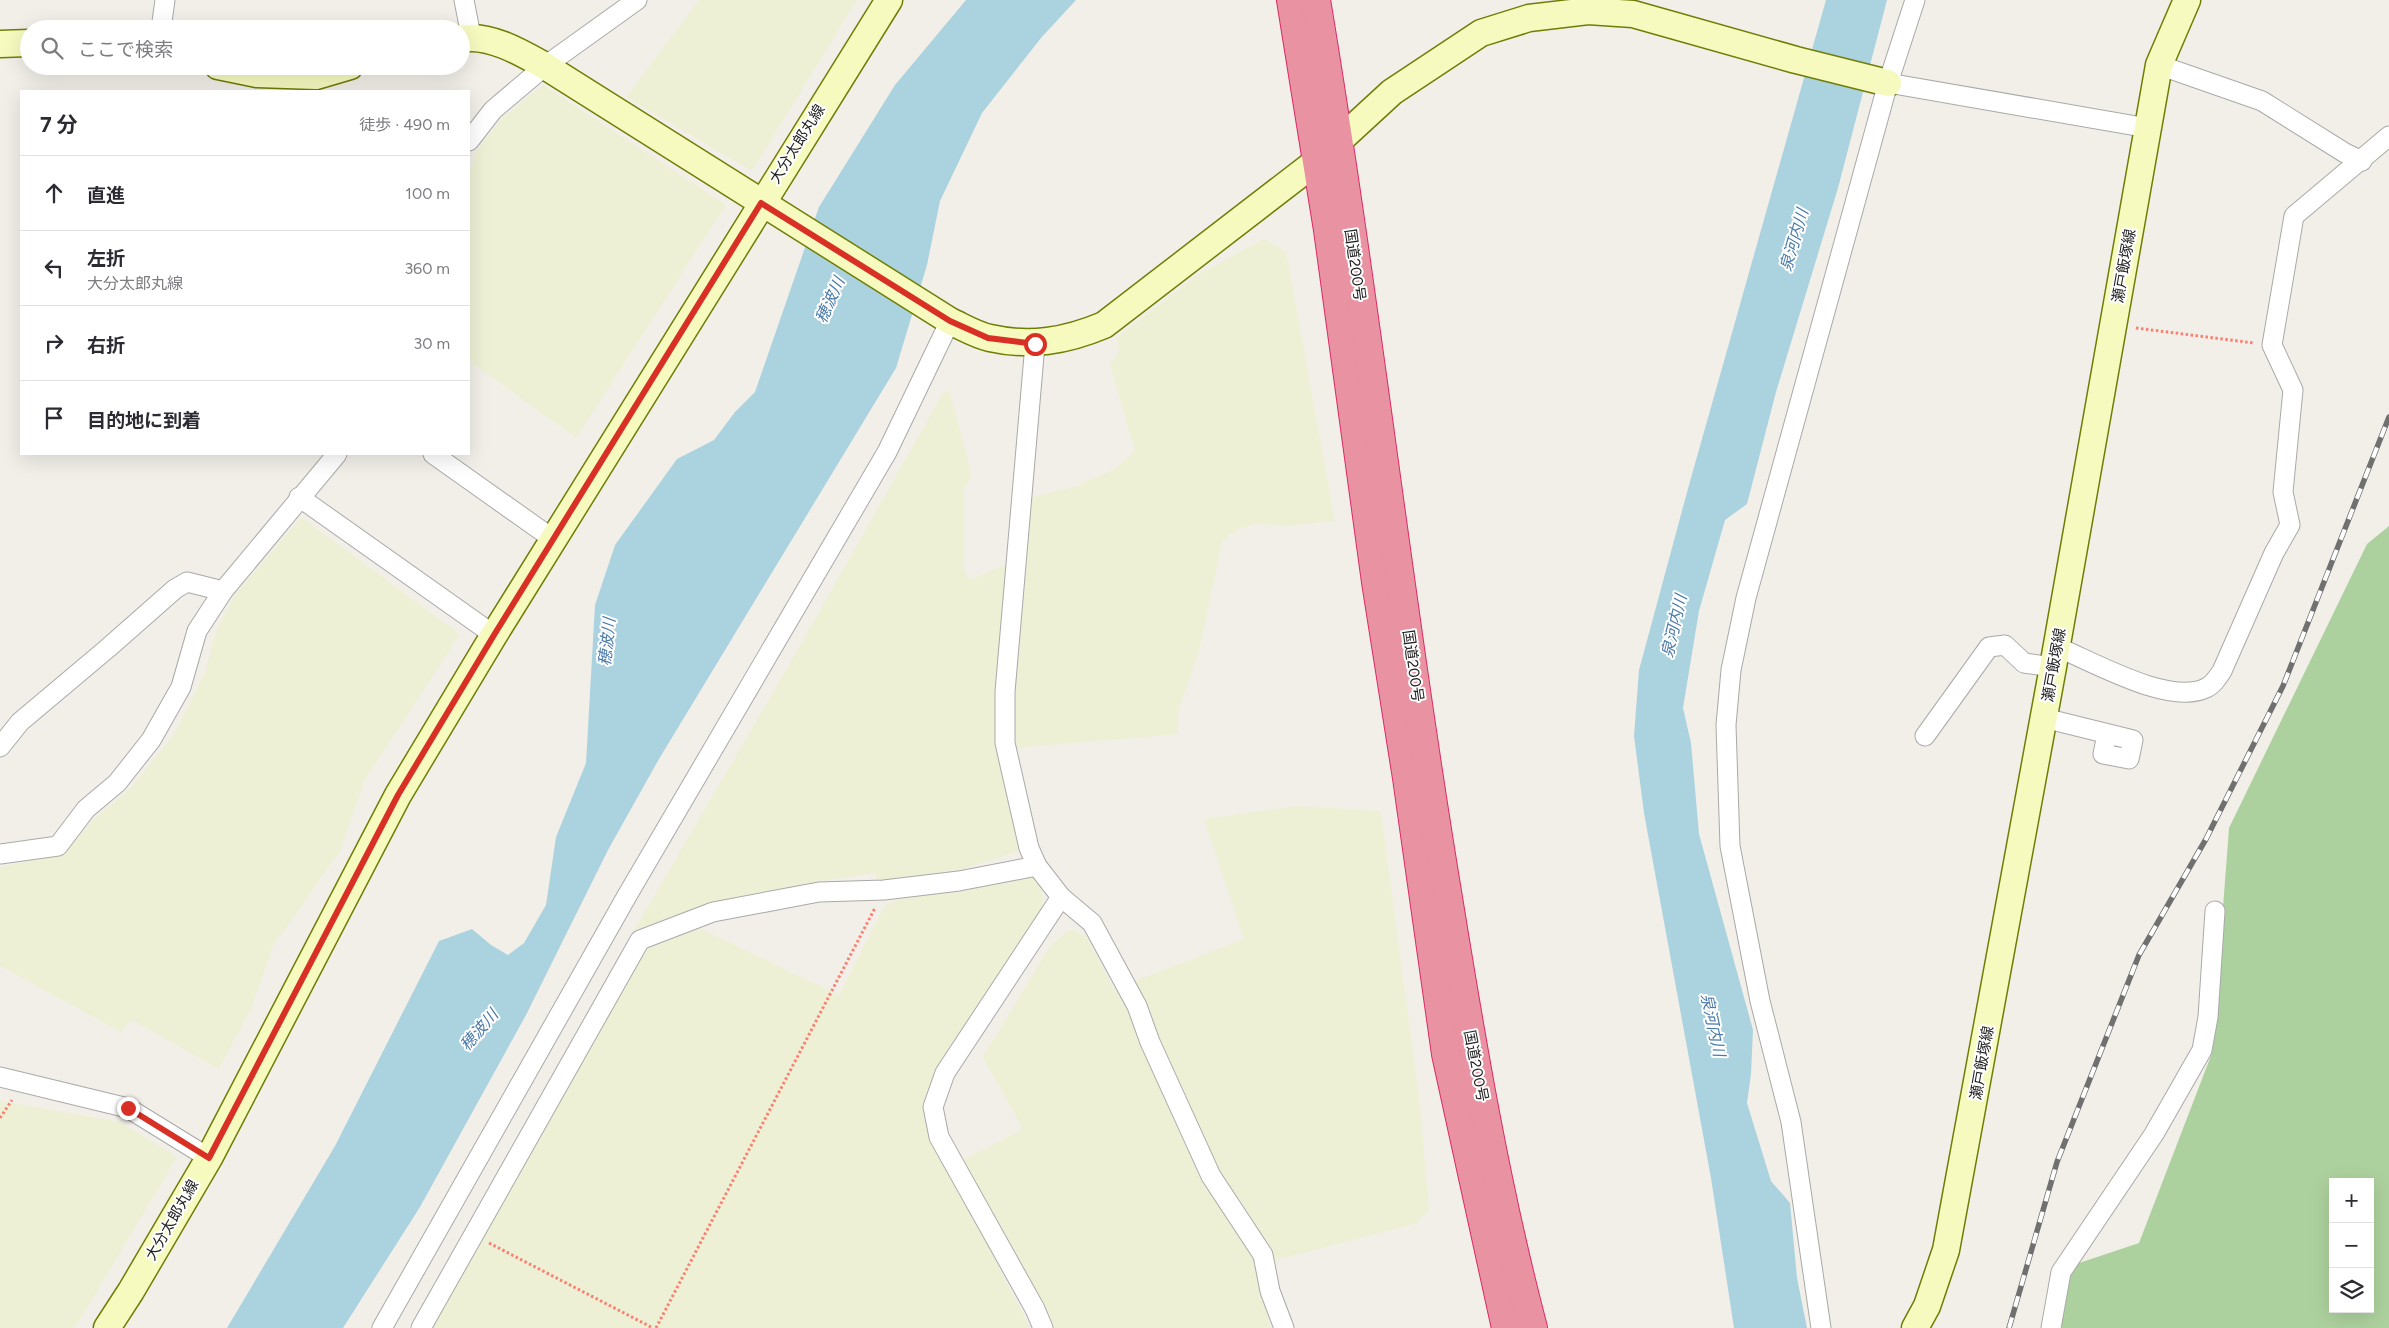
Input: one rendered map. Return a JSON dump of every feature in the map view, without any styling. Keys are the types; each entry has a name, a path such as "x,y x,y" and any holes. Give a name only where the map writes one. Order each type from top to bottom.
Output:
{"highway":[{"name":"国道200号","path":"1291,0 1317,161 1376,582 1407,778 1446,1054 1506,1328"},
{"name":"国道200号","path":"1316,0 1340,142 1432,806 1473,1050 1513,1252 1534,1328"}],"main road":[{"name":"大分太郎丸線","path":"107,1328 131,1292 209,1158 398,795 553,539 767,207 888,0"},
{"name":"瀬戸飯塚線","path":"1915,1328 1927,1306 1946,1250 2055,657 2148,128 2160,66 2187,0"},
{"path":"470,39 513,48 545,66 950,321 988,338 1035,344 1078,336 1104,325 1317,161 1340,142 1392,92 1481,33 1529,18 1588,11 1633,14 1796,60 1888,83"},
{"path":"0,44 20,43"},
{"path":"286,75 319,75"}],"street":[{"path":"162,20 165,0"},
{"path":"464,0 465,20"},
{"path":"470,140 493,110 545,66 637,0"},
{"path":"1820,1328 1791,1122 1760,1001 1730,846 1726,725 1731,670 1746,598 1888,83 1915,0"},
{"path":"2160,66 2262,101 2345,153 2362,161"},
{"path":"1888,83 2148,128"},
{"path":"1925,736 1989,647 2005,645 2024,663 2055,657 2159,690 2191,693 2208,688 2222,671 2274,553 2290,526 2283,492 2293,390 2272,345 2294,216 2362,161 2389,136"},
{"path":"382,1328 628,894 886,452 950,321"},
{"path":"1035,344 1005,692 1005,743 1029,848 1037,866 1061,897 1092,923 1137,1006 1150,1042 1211,1176 1263,1255 1270,1291 1284,1328"},
{"path":"0,854 58,846 86,809 118,783 156,733 180,687 197,631 223,591 299,497 336,455"},
{"path":"434,455 553,539"},
{"path":"299,497 494,635"},
{"path":"0,747 20,722 175,589 187,582 223,591"},
{"path":"2044,718 2107,734"},
{"path":"421,1328 640,940 713,912 819,892 884,890 959,882 1037,866"},
{"path":"1043,1328 1036,1309 939,1137 933,1107 945,1073 1061,897"},
{"path":"2051,1328 2061,1272 2154,1134 2202,1050 2208,1017 2215,910"},
{"path":"0,1077 128,1108 209,1158"}],"path":[{"path":"2113,326 2272,345"},
{"path":"475,1235 655,1328 884,890"}],"green space":[{"path":"699,0 857,0 752,171 626,97"},
{"path":"543,85 726,205 576,438 470,362 470,171 477,150 502,118"},
{"path":"1264,239 1286,251 1335,521 1285,526 1257,524 1241,528 1222,542 1199,651 1178,712 1178,734 1016,748 1013,706 1032,497 1074,487 1115,469 1135,451 1110,365 1119,351 1117,337 1197,275"},
{"path":"944,391 950,392 972,476 964,488 964,569 970,580 1010,562 997,701 1023,850 962,869 877,882 876,873 815,882 734,903 710,904 633,932 794,656"},
{"path":"301,517 460,634 365,780 340,851 273,946 251,1009 219,1069 132,1020 121,1032 0,966 0,867 64,854 93,820 129,790 174,734 205,672 216,631 234,596"},
{"path":"2389,526 2389,1328 2055,1328 2070,1266 2139,1243 2212,1053 2229,828 2367,544"},
{"path":"1296,806 1381,811 1420,1105 1429,1212 1420,1217 1418,1223 1257,1265 1270,1328 1050,1328 961,1161 1023,1129 983,1057 1050,946 1067,931 1074,930 1087,938 1114,989 1244,939 1204,819"},
{"path":"1033,875 1041,889 1043,901 1040,913 946,1059 936,1146 1030,1328 429,1328 642,950 651,944 699,928 839,995 887,904 913,894 953,893"},
{"path":"0,1101 120,1122 177,1157 75,1328 0,1328"}],"water":[{"name":"穂波川","path":"966,0 1076,0 1041,38 982,113 940,201 927,265 896,368 659,759 608,850 526,1015 420,1207 343,1328 227,1328 335,1146 439,941 472,929 491,945 508,955 524,943 546,905 556,837 586,763 595,605 615,545 677,459 714,440 735,412 755,392 819,207 895,85"},
{"name":"泉河内川","path":"1826,0 1887,0 1838,188 1776,392 1747,504 1725,520 1699,611 1683,708 1691,743 1699,834 1753,1030 1751,1074 1747,1103 1771,1181 1790,1203 1797,1278 1807,1328 1734,1328 1711,1178 1644,813 1634,736 1639,670 1689,485"}],"railway":[{"path":"2009,1328 2057,1162 2139,955 2206,839 2283,686 2389,417"}],"route":[{"path":"128,1108 209,1158 398,795 494,635 761,203 950,321 988,338 1035,344"}]}
